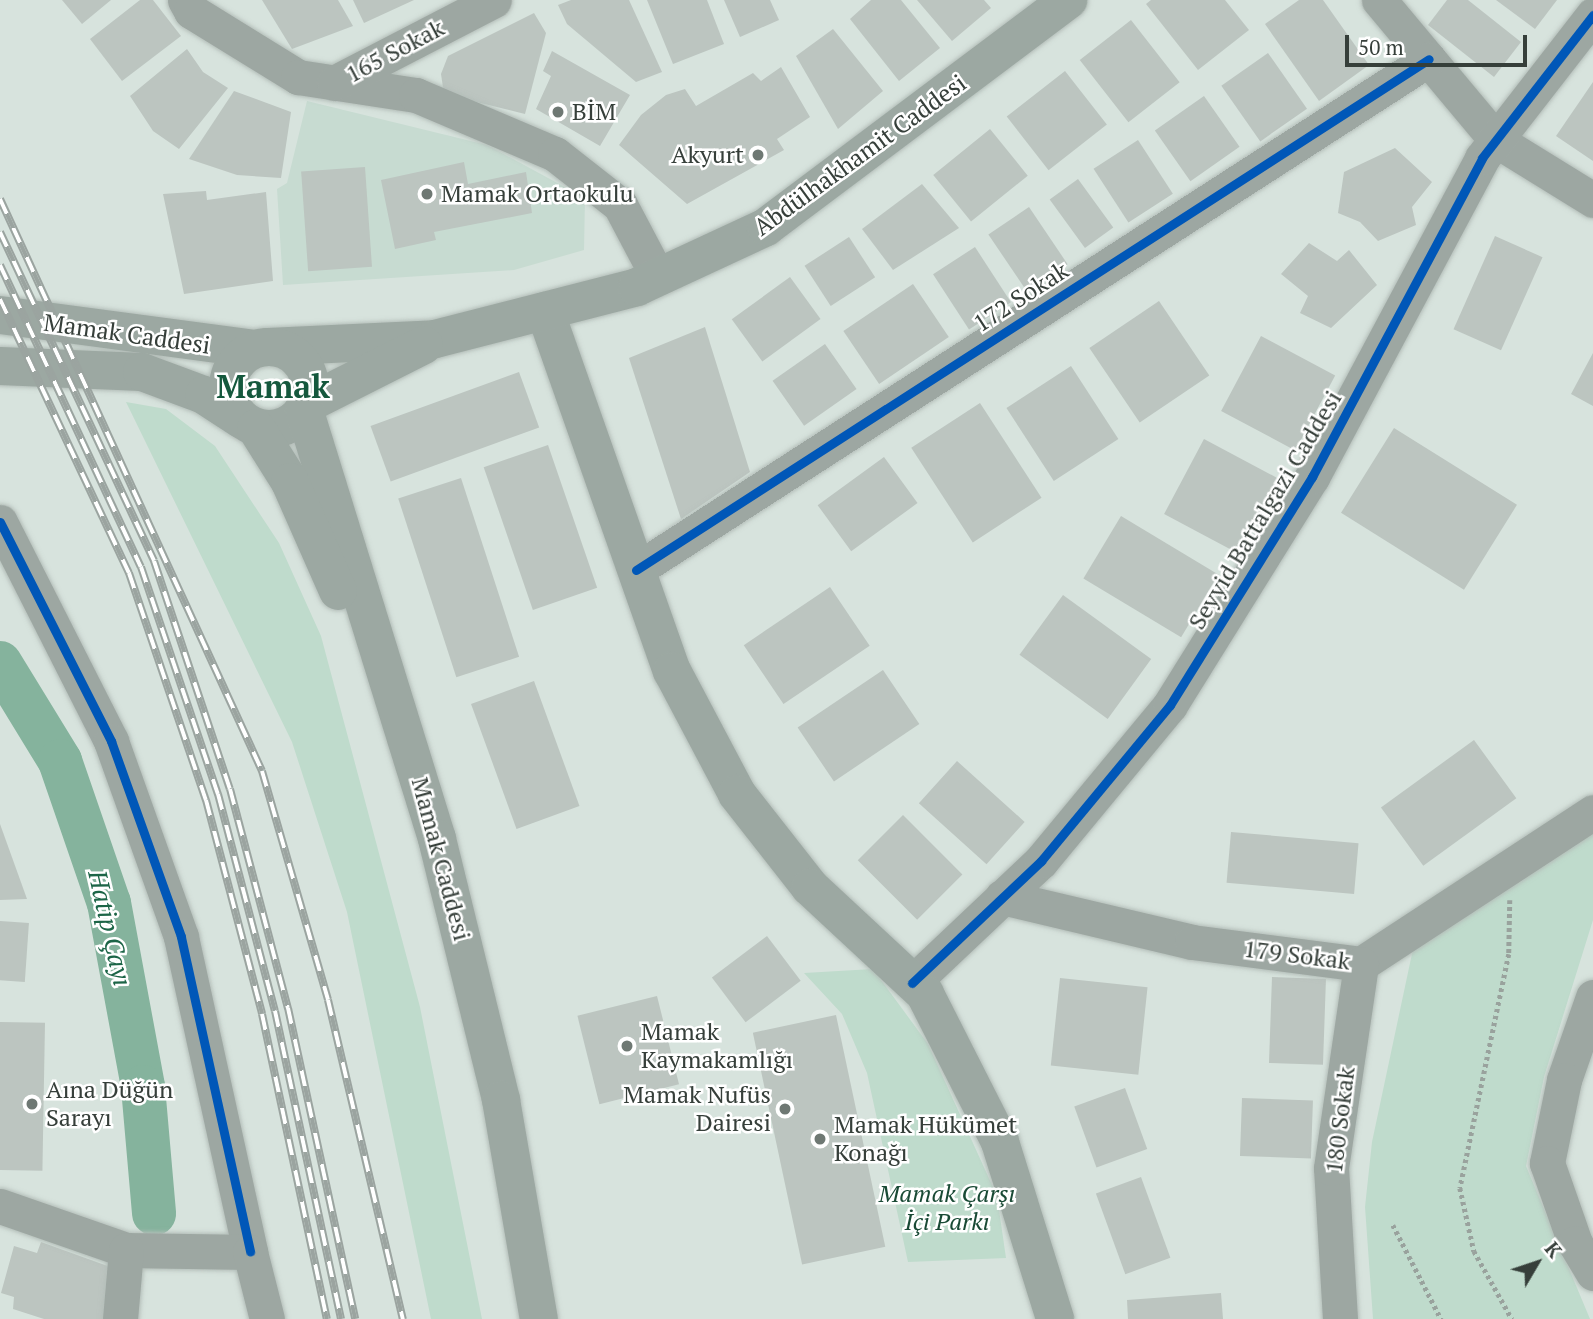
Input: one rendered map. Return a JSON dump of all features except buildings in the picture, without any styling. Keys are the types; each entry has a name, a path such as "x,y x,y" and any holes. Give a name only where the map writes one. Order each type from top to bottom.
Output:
{"main road":[{"name":"Abdülhakhamit Caddesi","path":"435,339 658,277 766,227 1068,0"},
{"path":"545,310 672,671 737,794 810,887 925,994 1000,1142 1055,1319"},
{"name":"Mamak Caddesi","path":"0,315 261,348"},
{"path":"435,339 305,406 278,428 249,424 228,396 228,381 232,368 261,348 435,339"},
{"path":"261,348 303,365 305,406"},
{"name":"Mamak Caddesi","path":"0,366 142,372 204,394 249,424 321,548 385,736 479,1107 514,1319"},
{"name":"Mamak Caddesi","path":"305,406 444,866 501,1100 539,1319"}],"street":[{"path":"186,0 191,11 298,77 416,95 555,154 621,205 658,277"},
{"name":"165 Sokak","path":"334,83 494,0"},
{"path":"1379,0 1496,139 1593,200"},
{"name":"Seyyid Battalgazi Caddesi","path":"912,983 1041,861 1170,705 1312,477 1496,139 1593,15"},
{"name":"172 Sokak","path":"636,570 1429,60"},
{"path":"0,522 111,741 181,937 267,1319"},
{"path":"0,545 40,605"},
{"name":"179 Sokak","path":"1002,897 1192,942 1361,964 1511,863 1593,812"},
{"name":"180 Sokak","path":"1340,1319 1331,1168 1361,964"},
{"path":"1593,997 1564,1080 1547,1163 1575,1243 1593,1273"},
{"path":"0,1206 126,1250 250,1252"},
{"path":"120,1319 126,1250"}],"path":[{"path":"1511,863 1509,954 1460,1188 1474,1251 1512,1319"},
{"path":"1393,1226 1441,1319"}],"shaded area":[{"name":"Mamak Ortaokulu","path":"307,101 487,145 585,198 584,250 514,270 283,285 277,189 287,183"}],"green space":[{"path":"126,402 166,409 215,446 279,543 321,636 420,1007 482,1319 431,1319 347,912 292,742"},
{"path":"1593,832 1593,920 1544,1077 1526,1166 1590,1319 1373,1319 1365,1207 1372,1142 1413,949"},
{"name":"Mamak Çarşı İçi Parkı","path":"873,969 928,1044 997,1196 1006,1258 908,1262 867,1073 842,1014 804,973"}],"waterway":[{"name":"Hatip Çayı","path":"0,663 60,761 109,903 143,1087 154,1214"}],"railway":[{"path":"0,199 262,771 328,1000 403,1319"},
{"path":"0,232 154,561 230,789 288,1008 355,1319"},
{"path":"0,265 141,567 218,794 275,1011 341,1319"},
{"path":"0,299 129,573 206,800 262,1014 327,1319"}],"cycle path":[{"path":"912,983 1041,861 1170,705 1312,477 1482,158 1593,15"},
{"path":"636,570 1429,59"},
{"path":"0,522 111,741 181,937 250,1252"}],"place":[{"name":"BİM","path":"558,112"},
{"name":"Akyurt","path":"758,155"},
{"name":"Mamak Ortaokulu","path":"427,194"},
{"name":"Mamak Kaymakamlığı","path":"627,1046"},
{"name":"Aına Düğün Sarayı","path":"32,1104"},
{"name":"Mamak Nufüs Dairesi","path":"785,1109"},
{"name":"Mamak Hükümet Konağı","path":"820,1139"}],"district":[{"name":"Mamak","path":"273,386"}]}
